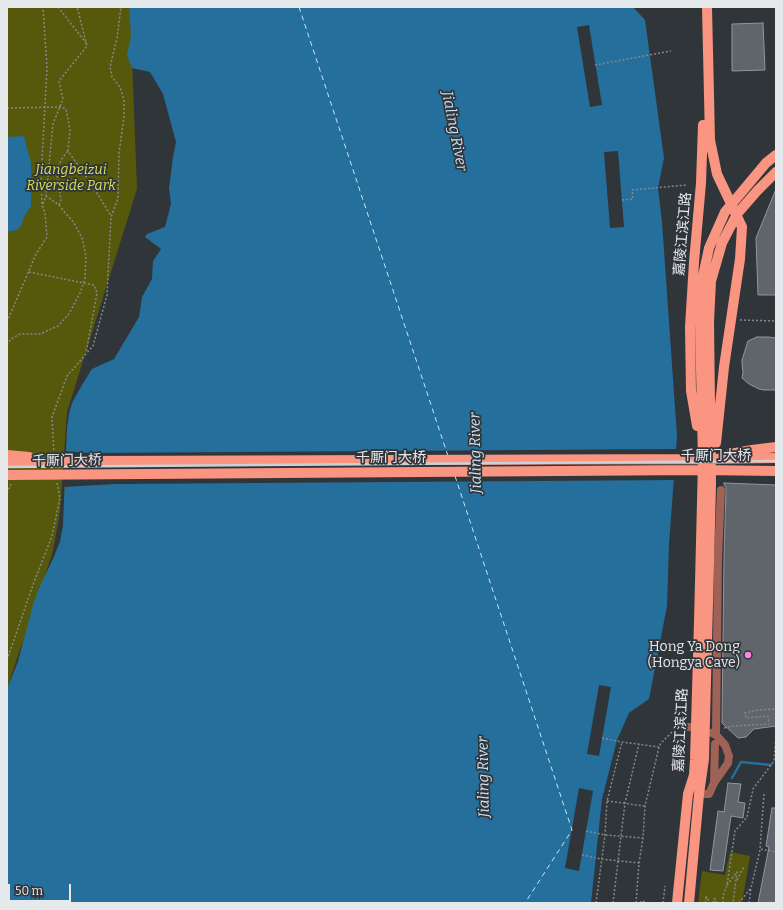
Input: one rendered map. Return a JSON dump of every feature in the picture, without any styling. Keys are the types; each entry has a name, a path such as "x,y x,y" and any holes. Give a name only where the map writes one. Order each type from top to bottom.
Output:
{"main road":[{"name":"嘉陵江滨江路","path":"700,7 704,130 690,327 691,391 701,460"},
{"name":"嘉陵江滨江路","path":"707,7 710,140 717,174 742,227 740,259 724,367 711,485"},
{"name":"嘉陵江滨江路","path":"677,903 688,794 700,760 699,622 701,285 709,248 725,212 766,163 776,155"},
{"path":"701,183 708,172 717,174"},
{"name":"嘉陵江滨江路","path":"689,903 699,794 711,485 709,322 711,281 722,243 737,214 776,172"},
{"path":"701,460 776,447"},
{"path":"7,455 88,461"},
{"name":"千厮门大桥","path":"7,463 88,461 701,460 776,458"},
{"name":"千厮门大桥","path":"7,475 691,470 776,471"},
{"path":"7,482 89,474"}],"street":[{"path":"716,735 718,558 721,490"},
{"path":"685,727 698,726 716,735 725,745 729,756 728,763 714,783 709,794 699,794"},
{"path":"714,744 714,783"}],"path":[{"path":"7,322 36,254 46,237 45,213 42,205 41,178 47,68 43,7"},
{"path":"58,7 88,46"},
{"path":"77,7 88,46"},
{"path":"54,456 52,417 67,376 93,346 107,295 111,217 118,198 119,153 124,116 124,100 120,86 112,77 110,67 118,38 120,7"},
{"path":"42,205 46,196 53,124 63,99 59,81 88,46"},
{"path":"596,65 671,51"},
{"path":"7,108 45,108 60,106 66,109 70,130 68,151 58,166 48,170"},
{"path":"68,151 92,185 111,217"},
{"path":"48,170 57,174 61,200 59,205"},
{"path":"622,200 633,199 632,190 686,185"},
{"path":"7,346 10,339 20,334 40,334 58,326 69,314 84,283 86,256 82,238 74,223 59,205 46,196"},
{"path":"29,272 94,285 98,293 85,355"},
{"path":"737,320 776,321"},
{"path":"7,660 34,582 52,536 60,498 56,478"},
{"path":"734,726 769,724 768,716 746,718 745,713 758,710 776,709"},
{"path":"636,903 645,806 659,747 672,732"},
{"path":"722,903 727,885 735,831 747,817 753,789 774,762 776,735"},
{"path":"602,738 659,747"},
{"path":"678,768 680,739"},
{"path":"596,903 605,835 607,801 622,742"},
{"path":"614,903 625,803 639,744"},
{"path":"749,903 760,849 764,794"},
{"path":"607,801 645,806"},
{"path":"586,831 605,835 643,838"},
{"path":"760,849 776,852"},
{"path":"582,856 618,862 639,863"},
{"path":"737,882 744,868"},
{"path":"727,885 737,872 737,882 733,903"},
{"path":"663,903 665,886"},
{"path":"737,903 751,888"},
{"path":"705,903 706,897 708,898 708,903"},
{"path":"713,903 714,899 716,899 716,903"},
{"path":"641,903 641,901 647,902"}],"green space":[{"name":"Jiangbeizui Riverside Park","path":"7,7 130,7 137,189 67,412 60,512 53,551 45,575 60,542 63,526 67,429 72,403 106,397 7,903","holes":["23,640 18,662 8,686"]},
{"path":"730,852 750,856 742,903 698,903 702,871 725,875"}],"water":[{"name":"Jialing River","path":"129,7 633,7 645,20 664,158 658,188 662,222 677,436 669,544 667,606 649,699 629,713 617,740 602,799 591,903 7,903 7,689 18,662 34,601 60,542 63,526 69,414 72,403 92,369 114,359 139,317 142,297 152,279 153,261 161,249 145,237 147,234 165,227 171,204 169,188 176,142 163,94 150,72 132,68 127,55 131,35"},
{"path":"24,136 31,163 31,206 24,217 20,228 13,231 7,231 7,137"}],"pier":[{"path":"589,25 602,105 590,107 577,27"},
{"path":"618,151 624,227 610,228 604,152"},
{"path":"678,449 676,480 117,484 62,487 64,451 89,453"},
{"path":"599,685 611,687 599,756 587,754"},
{"path":"579,788 593,791 579,871 565,868"}],"building":[{"path":"763,23 765,70 732,71 732,24"},
{"path":"776,189 776,295 758,295 756,238"},
{"path":"757,337 776,338 776,390 759,389 749,384 742,378 742,360 748,341"},
{"name":"Hong Ya Dong (Hongya Cave)","path":"724,483 776,485 776,726 754,729 746,737 738,738 722,723 726,490"},
{"path":"728,783 741,784 738,802 745,803 743,818 731,816 723,871 710,870 718,811 724,812"},
{"path":"772,808 776,808 776,903 758,903 769,847 766,846"}],"waterway":[{"path":"732,778 741,762 771,765"}],"ferry route":[{"path":"299,7 448,456"},
{"path":"455,476 572,830 525,903"}],"railway":[{"path":"7,467 776,461"}],"place":[{"name":"Hong Ya Dong (Hongya Cave)","path":"748,655"}]}
